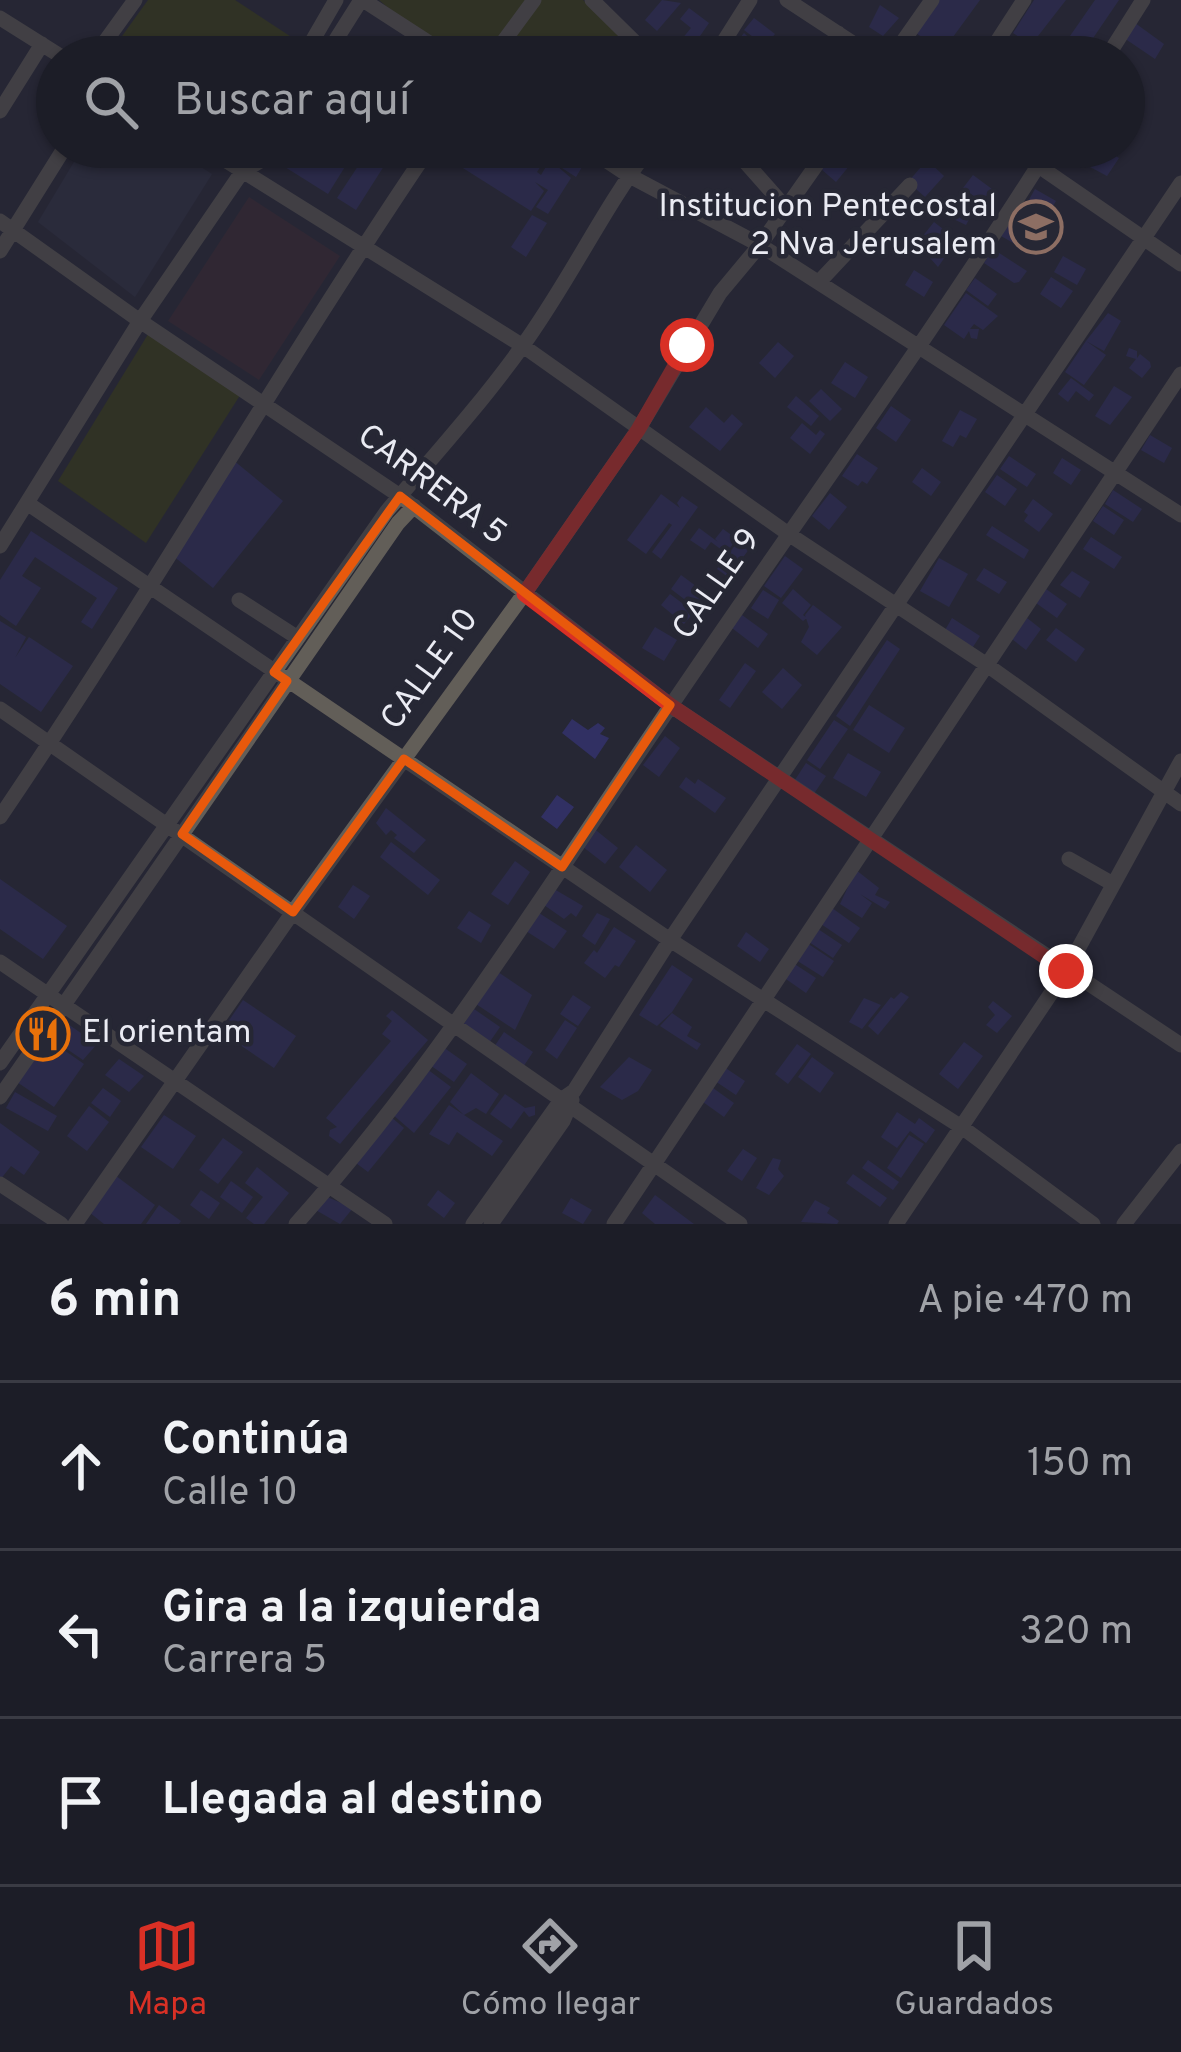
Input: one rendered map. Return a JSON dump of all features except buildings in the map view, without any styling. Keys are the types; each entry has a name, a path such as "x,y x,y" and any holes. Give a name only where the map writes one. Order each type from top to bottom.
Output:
{"street":[{"path":"109,36 135,0"},
{"path":"315,36 336,0"},
{"path":"339,36 362,0 418,36"},
{"path":"507,36 534,0"},
{"path":"592,0 629,36"},
{"path":"727,36 750,0"},
{"path":"788,0 842,36"},
{"path":"907,36 932,0"},
{"path":"1001,36 1024,0"},
{"path":"1120,36 1143,0"},
{"path":"0,18 36,40"},
{"path":"0,111 36,54"},
{"path":"0,251 6,226 49,168"},
{"path":"236,168 523,346 1181,804"},
{"path":"242,168 242,172"},
{"path":"0,546 140,321 249,168"},
{"path":"0,818 262,401 416,168"},
{"path":"616,168 760,244 1181,515"},
{"path":"0,1097 281,676 398,523 418,479 523,346 634,168"},
{"path":"754,168 786,208"},
{"name":"CALLE 10","path":"75,1224 524,594 638,430 720,293 814,168"},
{"name":"CALLE 9","path":"296,1224 454,1026 670,705 920,348 1037,168"},
{"path":"1041,168 1181,264"},
{"path":"491,1224 670,940 1181,183"},
{"path":"819,283 910,185"},
{"name":"CARRERA 5","path":"6,226 407,501 670,705 1181,1046"},
{"path":"614,1224 1181,374"},
{"path":"281,676 298,638 407,501"},
{"path":"27,503 670,940 963,1128 1093,1224"},
{"path":"239,600 298,638"},
{"path":"0,709 454,1026 569,1100 653,1166 740,1224"},
{"path":"896,1224 1066,971 1181,761"},
{"path":"0,1063 48,993 176,829"},
{"path":"1069,859 1113,884"},
{"path":"0,962 385,1224"},
{"path":"473,1224 569,1100"},
{"path":"1124,1224 1181,1151"},
{"path":"0,1184 61,1224"}],"highlighted area":[{"path":"400,496 670,705 562,867 404,759 293,912 182,834 287,681 274,672"}],"shaded area":[{"path":"70,168 202,168 212,174 135,297 38,222"},
{"path":"249,197 340,256 259,380 168,321"}],"green space":[{"path":"148,0 235,0 290,36 122,36"},
{"path":"379,0 531,0 501,36 425,36"},
{"path":"537,0 583,0 622,36 510,36"},
{"path":"150,331 244,389 146,543 58,481"}],"place":[{"name":"Institucion Pentecostal 2 Nva Jerusalem","path":"1036,227"},
{"name":"El orientam","path":"43,1034"}],"route":[{"path":"687,345 638,430 524,594 670,705 1066,971"}]}
